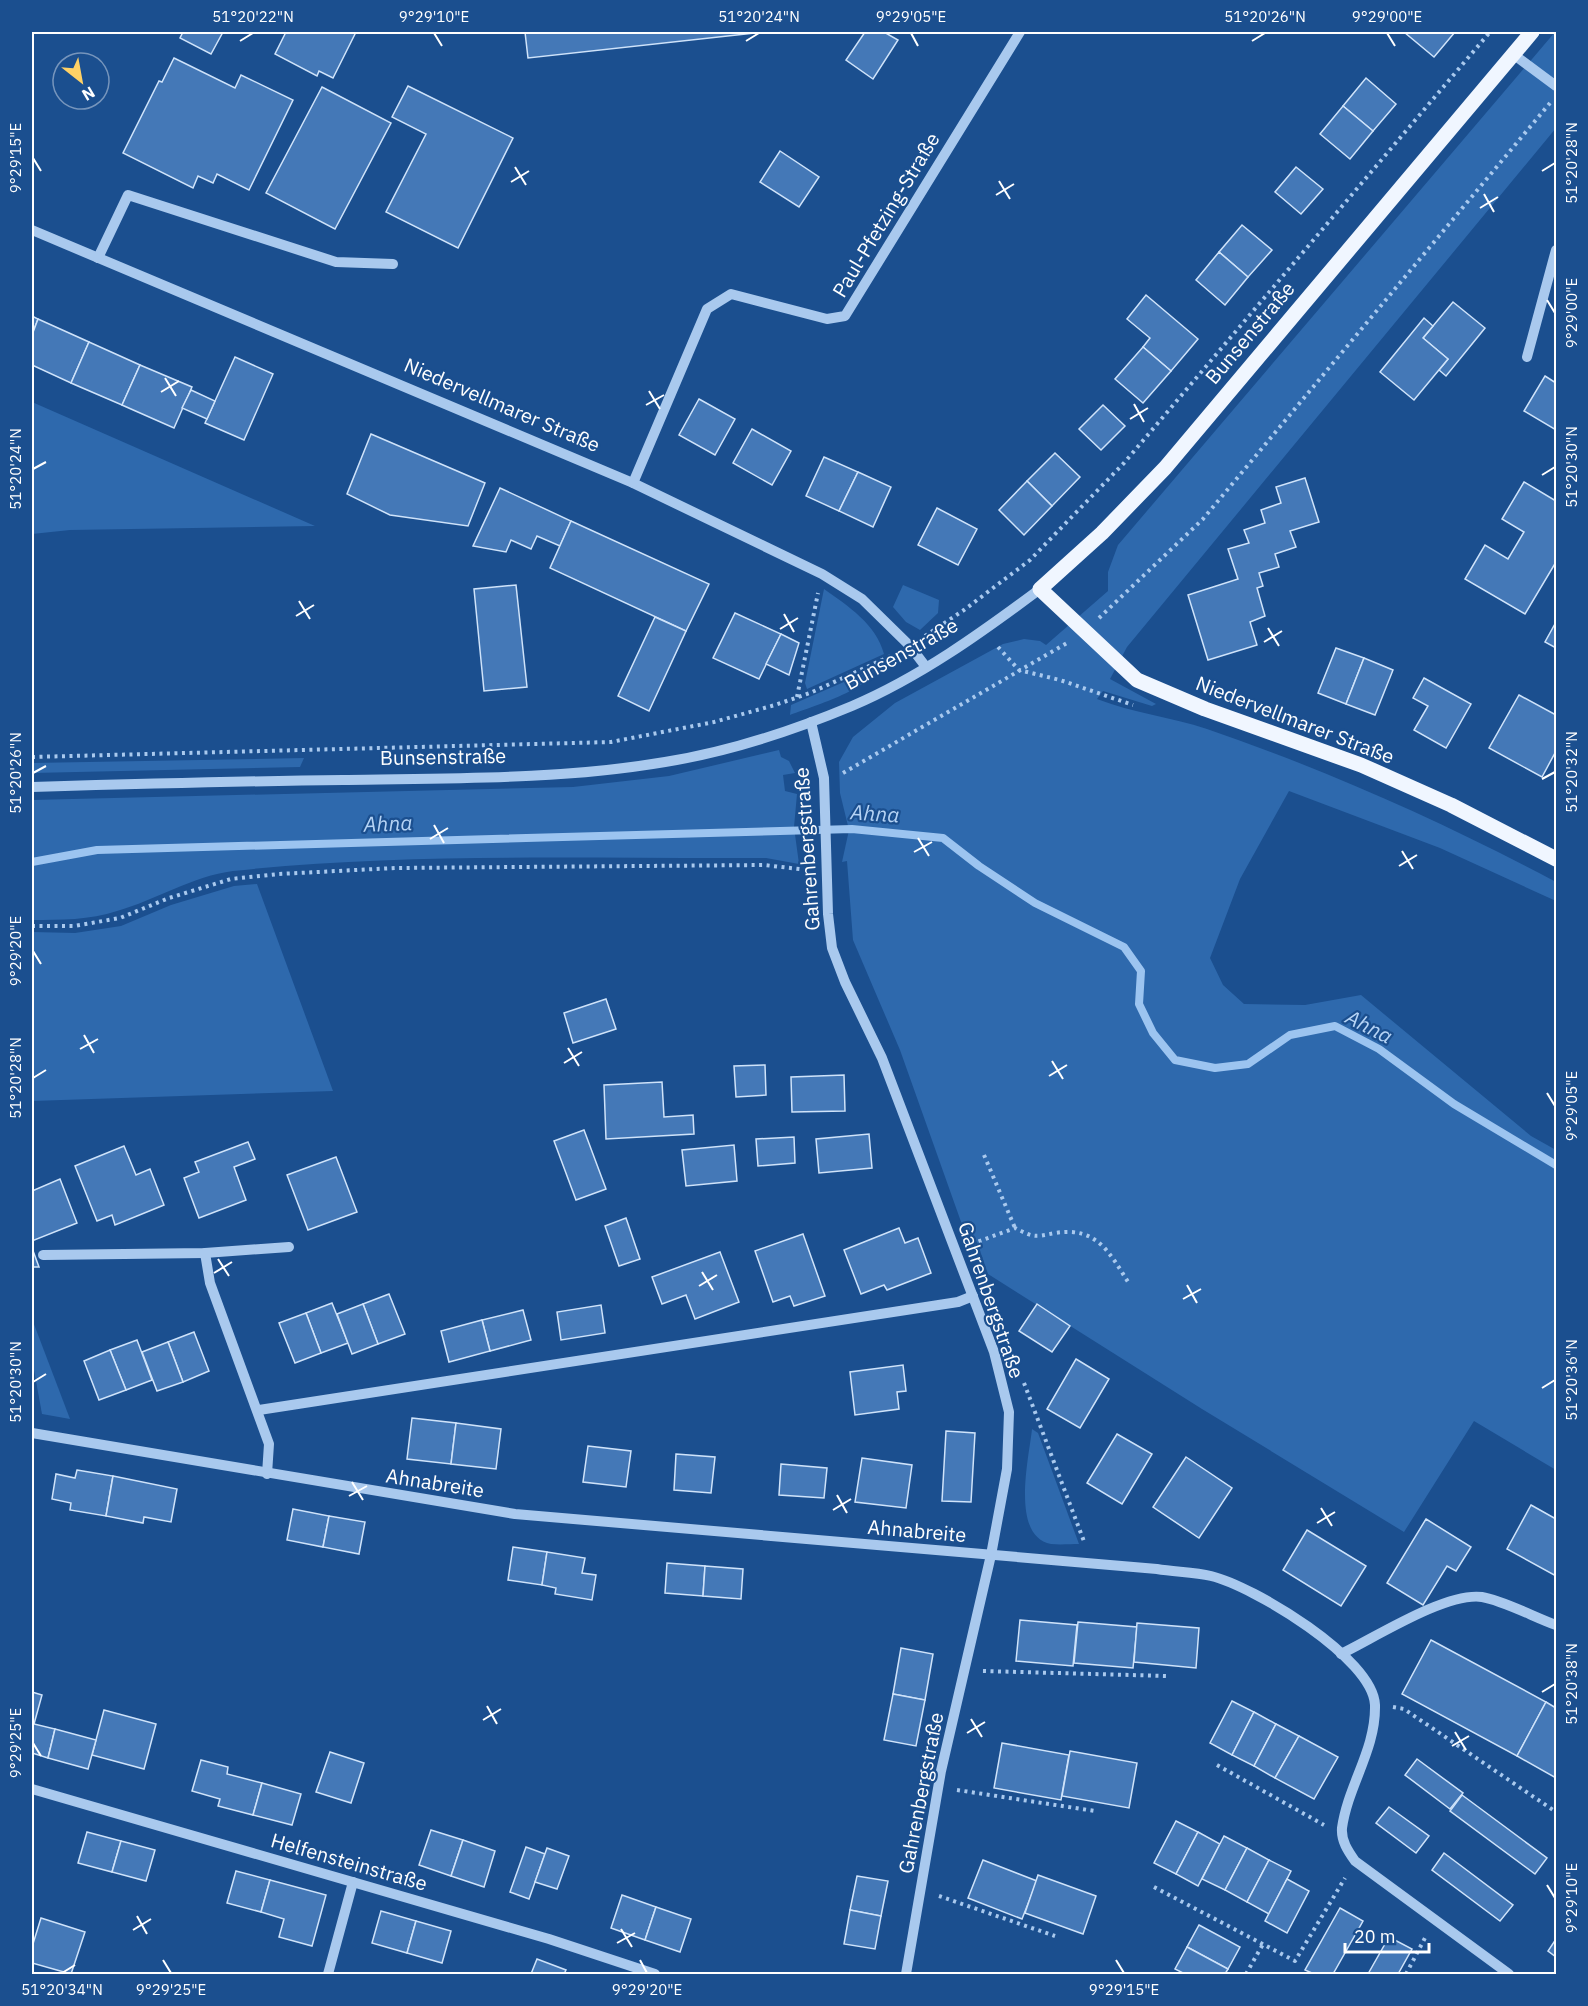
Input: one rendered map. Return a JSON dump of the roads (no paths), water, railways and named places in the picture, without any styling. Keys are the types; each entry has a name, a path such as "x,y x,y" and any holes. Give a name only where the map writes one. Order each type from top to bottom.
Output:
{"main road":[{"name":"Bunsenstraße","path":"1040,589 1102,533 1165,468 1532,32"},
{"name":"Niedervellmarer Straße","path":"1040,589 1137,680 1205,709 1360,765 1451,805 1557,859"}],"street":[{"name":"Paul-Pfetzing-Straße","path":"633,483 707,309 731,294 827,319 845,316 1020,32"},
{"path":"1513,54 1557,86"},
{"path":"98,258 128,195 336,262 393,264"},
{"name":"Niedervellmarer Straße","path":"32,230 633,483 822,574 862,600 910,646 926,667"},
{"path":"1527,357 1557,250"},
{"name":"Bunsenstraße","path":"32,787 572,774 665,762 730,747 811,723 855,705 926,667 983,631 1040,589"},
{"name":"Gahrenbergstraße","path":"811,723 824,778 832,948 845,982 882,1058 973,1296 994,1352 1009,1412 1007,1469 991,1555 939,1787 906,1974"},
{"path":"43,1255 206,1253 289,1247"},
{"path":"206,1253 210,1283 259,1410 269,1444 267,1474"},
{"path":"259,1410 958,1302 973,1296"},
{"name":"Ahnabreite","path":"32,1433 515,1514 1086,1563 1213,1577 1270,1601 1324,1638 1360,1672 1375,1703 1371,1746 1342,1829 1344,1844 1355,1862 1509,1974"},
{"path":"1341,1654 1434,1608 1467,1596 1485,1598 1557,1625"},
{"name":"Helfensteinstraße","path":"32,1789 549,1938 655,1974"},
{"path":"328,1974 353,1882"}],"waterway":[{"name":"Ahna","path":"32,862 97,850 852,829 943,838 979,866 1035,903 1124,947 1141,971 1139,1004 1153,1033 1175,1060 1215,1068 1248,1064 1290,1035 1335,1026 1379,1049 1454,1104 1556,1165"}]}
